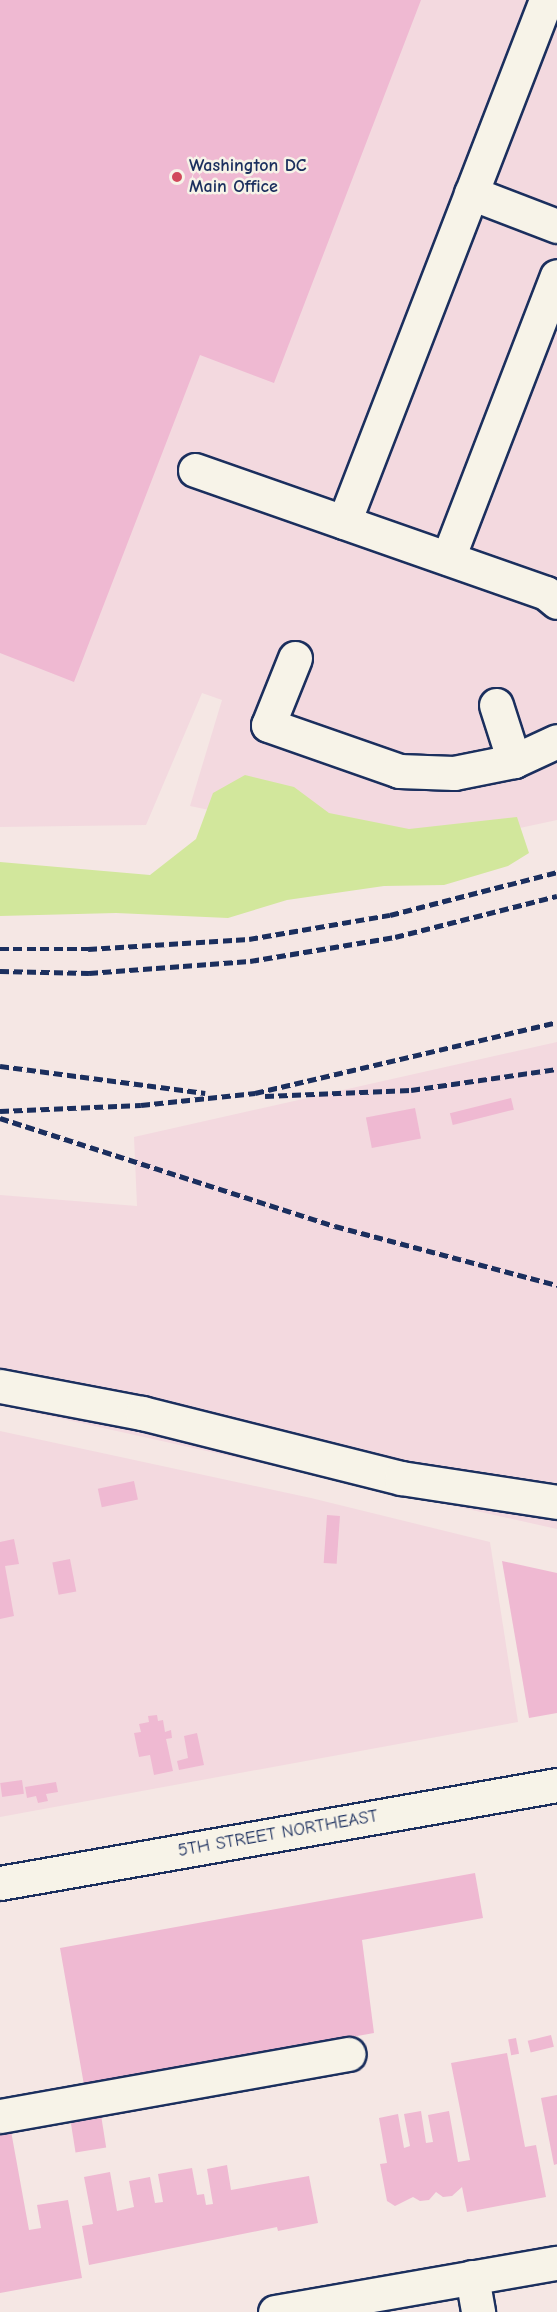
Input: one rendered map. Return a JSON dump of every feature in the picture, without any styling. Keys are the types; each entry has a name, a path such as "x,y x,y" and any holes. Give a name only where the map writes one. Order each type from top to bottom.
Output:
{"street":[{"path":"344,522 546,0"},
{"path":"471,194 557,226"},
{"path":"447,558 557,276"},
{"path":"195,470 546,593 557,602"},
{"path":"295,658 268,725 399,771 454,774 514,761 557,741"},
{"path":"496,705 514,761"},
{"path":"0,1386 142,1413 401,1478 557,1502"},
{"name":"5TH STREET NORTHEAST","path":"0,1883 557,1785"},
{"path":"0,2116 349,2054"},
{"path":"275,2312 557,2262"},
{"path":"472,2277 478,2312"}],"shaded area":[{"path":"0,0 557,0 557,820 409,852 190,806 222,700 202,693 146,825 0,827"},
{"path":"557,1042 557,1529 0,1405 0,1195 137,1206 134,1137"},
{"path":"0,1431 311,1498 490,1542 518,1722 0,1817"}],"green space":[{"path":"245,775 294,787 329,813 409,829 517,817 529,853 508,866 444,885 384,886 287,900 228,918 116,913 0,916 0,862 150,875 196,839 213,793"}],"building":[{"name":"Washington DC Main Office","path":"0,0 421,0 274,383 200,355 74,682 0,653"},
{"path":"511,1098 514,1110 453,1125 450,1113"},
{"path":"415,1108 421,1138 372,1148 366,1118"},
{"path":"134,1481 138,1500 102,1507 98,1489"},
{"path":"327,1515 340,1516 337,1564 324,1563"},
{"path":"14,1539 19,1564 5,1566 14,1616 0,1619 0,1542"},
{"path":"70,1559 76,1591 59,1595 52,1562"},
{"path":"502,1561 557,1573 557,1713 529,1718"},
{"path":"157,1715 158,1721 163,1720 165,1732 171,1730 172,1738 166,1739 173,1771 154,1775 150,1755 139,1757 134,1733 141,1732 139,1724 149,1722 148,1716"},
{"path":"197,1733 204,1765 179,1770 177,1761 188,1758 184,1736"},
{"path":"22,1780 24,1794 2,1797 0,1783"},
{"path":"56,1782 58,1792 46,1794 48,1801 38,1803 36,1796 27,1798 25,1787"},
{"path":"475,1873 483,1918 362,1940 374,2033 84,2085 60,1948"},
{"path":"551,2035 554,2047 531,2052 528,2041"},
{"path":"516,2038 519,2054 511,2055 508,2040"},
{"path":"507,2053 525,2147 536,2145 546,2197 467,2212 462,2187 452,2196 443,2197 436,2192 429,2200 420,2201 413,2197 395,2206 387,2201 380,2164 387,2163 379,2118 398,2114 404,2148 410,2146 404,2114 421,2111 426,2143 433,2142 428,2115 449,2111 458,2162 470,2160 451,2063"},
{"path":"557,2095 557,2164 554,2165 541,2098"},
{"path":"101,2115 106,2148 76,2152 70,2120"},
{"path":"11,2131 29,2230 41,2228 37,2205 68,2200 82,2278 0,2293 0,2133"},
{"path":"227,2165 231,2190 309,2176 318,2223 278,2231 277,2227 89,2265 82,2226 93,2224 84,2177 110,2172 117,2211 134,2207 129,2181 150,2177 155,2203 163,2202 158,2174 192,2168 197,2195 204,2194 206,2205 213,2204 207,2169"}],"railway":[{"path":"0,949 88,949 249,939 390,915 557,872"},
{"path":"0,971 89,973 250,961 395,937 557,896"},
{"path":"0,1111 141,1105 255,1093 557,1022"},
{"path":"0,1066 205,1093"},
{"path":"265,1096 411,1090 557,1069"},
{"path":"0,1118 335,1226 557,1285"}],"place":[{"name":"Washington DC Main Office","path":"177,177"}]}
